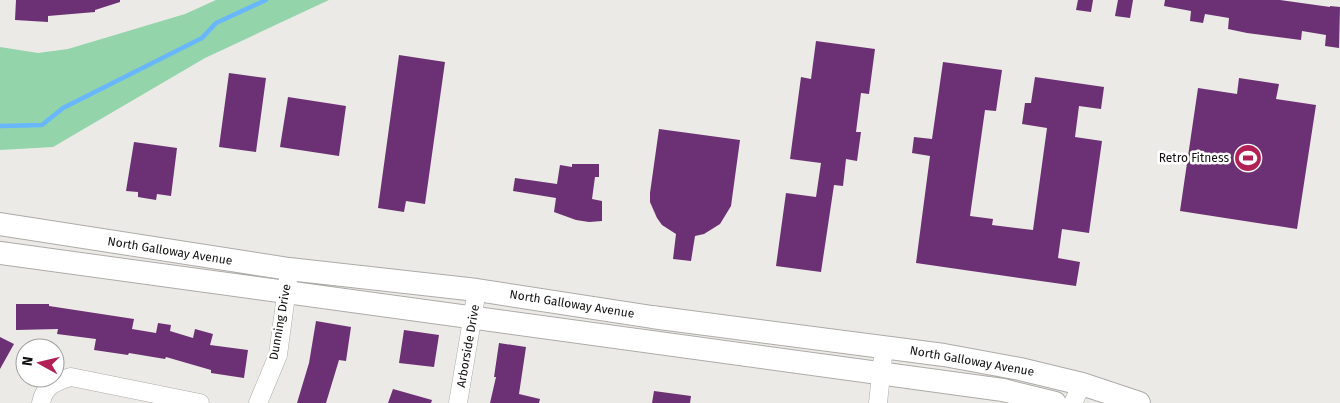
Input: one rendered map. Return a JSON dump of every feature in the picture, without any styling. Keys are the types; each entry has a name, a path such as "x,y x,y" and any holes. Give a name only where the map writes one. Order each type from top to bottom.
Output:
{"main road":[{"name":"North Galloway Avenue","path":"0,224 289,269 477,290 652,317 944,355 1020,368 1078,393 1139,403"},
{"name":"North Galloway Avenue","path":"0,253 1003,390 1055,403"}],"street":[{"name":"Dunning Drive","path":"258,403 278,355 289,269"},
{"name":"Arborside Drive","path":"458,403 474,317 477,290"},
{"path":"878,403 884,347"},
{"path":"41,403 49,386 56,380 71,377 200,403"}],"green space":[{"path":"216,0 329,0 205,58 53,147 0,150 0,47 38,53 68,49 185,14"}],"building":[{"path":"16,0 120,0 120,2 95,10 95,12 48,16 48,22 15,20"},
{"path":"1078,0 1093,0 1091,12 1076,10"},
{"path":"1118,0 1133,0 1130,18 1115,16"},
{"path":"1165,0 1280,0 1340,7 1339,48 1325,46 1326,35 1302,31 1301,40 1247,33 1228,29 1229,18 1205,14 1203,23 1190,21 1191,11 1164,6"},
{"path":"816,41 875,49 869,94 861,93 856,132 861,132 857,161 846,159 843,186 834,185 821,272 776,266 786,193 816,197 821,163 790,159 801,77 811,79"},
{"path":"399,55 445,62 425,204 406,201 404,212 378,208"},
{"path":"943,62 1002,70 996,111 985,110 970,216 993,219 992,225 1033,230 1047,128 1022,124 1025,103 1031,103 1035,77 1104,87 1101,109 1079,106 1075,137 1102,141 1089,233 1062,229 1058,258 1080,262 1076,286 916,263 930,156 912,153 914,137 932,139"},
{"path":"229,73 266,78 256,152 219,147"},
{"name":"Retro Fitness","path":"1239,78 1279,84 1276,99 1316,105 1297,229 1180,211 1198,88 1237,94"},
{"path":"288,97 346,106 339,156 280,147"},
{"path":"659,129 740,140 731,206 720,224 704,234 695,236 691,261 673,259 676,234 662,225 650,202"},
{"path":"134,142 177,148 171,196 157,194 156,200 138,197 138,192 126,191"},
{"path":"572,164 599,164 599,177 595,177 592,199 602,201 602,221 576,220 554,212 556,198 513,191 515,178 557,184 560,165 572,167"},
{"path":"16,304 49,304 49,306 134,319 132,329 156,333 158,323 171,325 170,331 193,338 195,329 213,334 210,345 248,350 244,378 211,373 211,370 166,357 165,359 94,350 96,339 57,334 58,329 16,330"},
{"path":"316,321 351,327 346,361 339,360 326,403 297,403 309,363"},
{"path":"404,330 439,335 434,367 399,363"},
{"path":"0,337 14,344 0,369"},
{"path":"499,343 526,347 519,394 540,399 539,403 490,403 496,377 494,377"},
{"path":"393,389 432,400 431,403 388,403"},
{"path":"654,391 691,396 690,403 652,403"}],"waterway":[{"path":"0,126 42,125 63,108 202,38 216,23 266,0"}],"place":[{"name":"Retro Fitness","path":"1248,158"}]}
